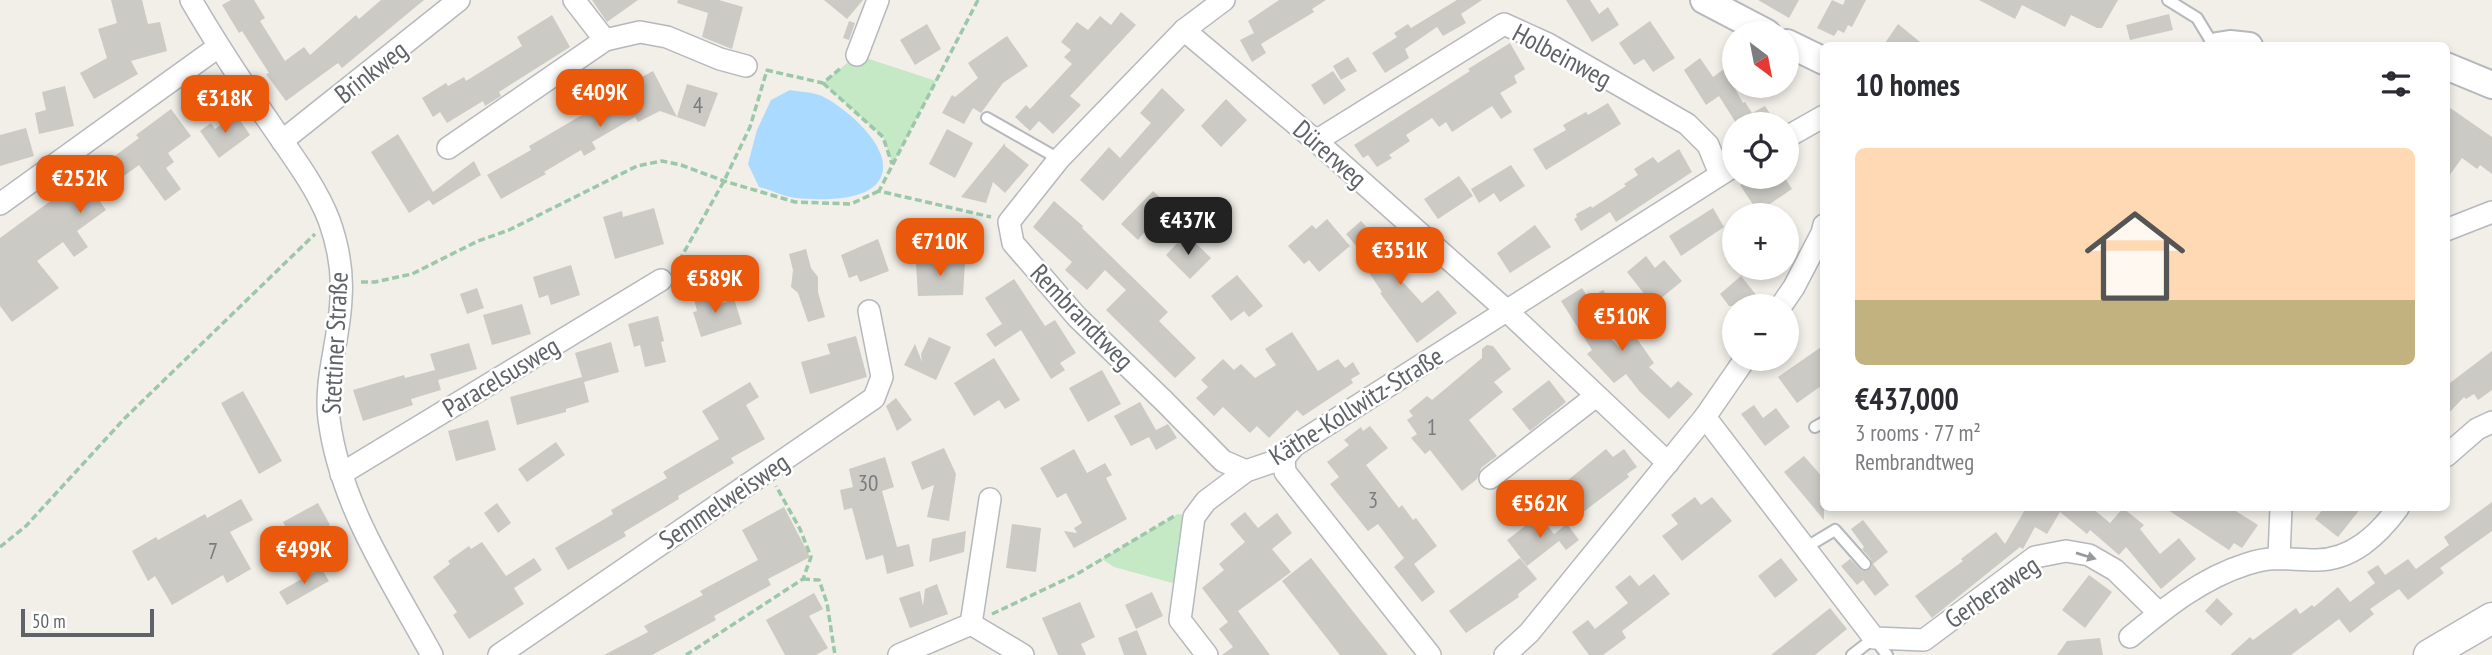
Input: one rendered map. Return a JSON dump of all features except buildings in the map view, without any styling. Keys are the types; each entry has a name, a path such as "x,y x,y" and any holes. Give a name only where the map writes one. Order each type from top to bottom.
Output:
{"main road":[{"path":"2429,655 2492,618"}],"street":[{"name":"Stettiner Straße","path":"191,0 218,47 316,194 329,220 341,264 341,300 331,366 329,417 341,474 360,524 432,655"},
{"name":"Brinkweg","path":"282,141 459,0"},
{"path":"574,0 605,40"},
{"path":"857,55 878,0"},
{"path":"1009,222 1059,159 1184,30 1224,0"},
{"path":"1704,0 1744,21"},
{"name":"Holbeinweg","path":"1316,141 1504,24 1548,44 1687,124 1722,163"},
{"name":"Dürerweg","path":"1184,30 1316,141 1506,310 1668,463"},
{"path":"448,148 605,40 640,32 667,37 720,59 746,66"},
{"path":"0,204 218,47"},
{"path":"1799,49 1820,59"},
{"path":"2450,67 2492,85"},
{"path":"1799,130 1820,118"},
{"name":"Holbeinweg","path":"1506,310 1722,173"},
{"path":"2450,228 2492,212"},
{"name":"Rembrandtweg","path":"1009,222 1013,243 1077,317 1223,461 1246,471"},
{"path":"1789,294 1820,237"},
{"name":"Paracelsusweg","path":"341,474 661,279"},
{"name":"Käthe-Kollwitz-Straße","path":"1194,517 1206,501 1246,471 1284,458 1294,446 1506,310"},
{"name":"Semmelweisweg","path":"499,655 874,398 882,376 869,311"},
{"path":"1505,655 1529,634 1705,417 1737,371"},
{"path":"1490,478 1596,396"},
{"path":"1705,417 1881,646"},
{"path":"2450,453 2477,429 2492,422"},
{"path":"1284,458 1285,472 1430,655"},
{"path":"1223,461 1224,487"},
{"path":"971,624 990,499"},
{"path":"2279,557 2281,511"},
{"path":"2130,637 2204,582 2247,564 2279,557 2318,560 2351,552 2380,531 2396,511"},
{"path":"1194,517 1180,620 1207,655"},
{"name":"Gerberaweg","path":"1881,646 1924,639 2035,556 2066,551 2089,555 2115,570 2159,613"},
{"path":"899,655 971,624"},
{"path":"971,624 1023,655"}],"lane":[{"path":"2168,0 2197,18 2213,42"},
{"path":"987,118 1059,159"},
{"path":"1805,548 1835,530 1865,564"},
{"path":"1852,655 1881,646"}],"path":[{"path":"879,191 978,0"},
{"path":"823,83 857,55"},
{"path":"661,279 674,270 724,181 750,128 767,70 823,83 883,137 892,165"},
{"path":"341,281 375,282 412,274 478,241 509,230 638,166 662,161 795,202 851,204 879,191 1009,222"},
{"path":"0,547 26,526 125,418 329,220"},
{"path":"767,472 800,528 811,557 803,579"},
{"path":"971,624 1077,574 1178,514 1194,517"},
{"path":"686,655 803,579 819,580 827,603 835,655"}],"green space":[{"path":"857,55 936,81 893,164 883,137 823,83"},
{"path":"1178,514 1189,516 1176,584 1114,567 1102,559"}],"water":[{"path":"790,90 822,96 844,110 867,132 882,158 883,170 878,182 871,189 840,198 816,199 791,197 759,187 748,164 757,130 771,100"}]}
